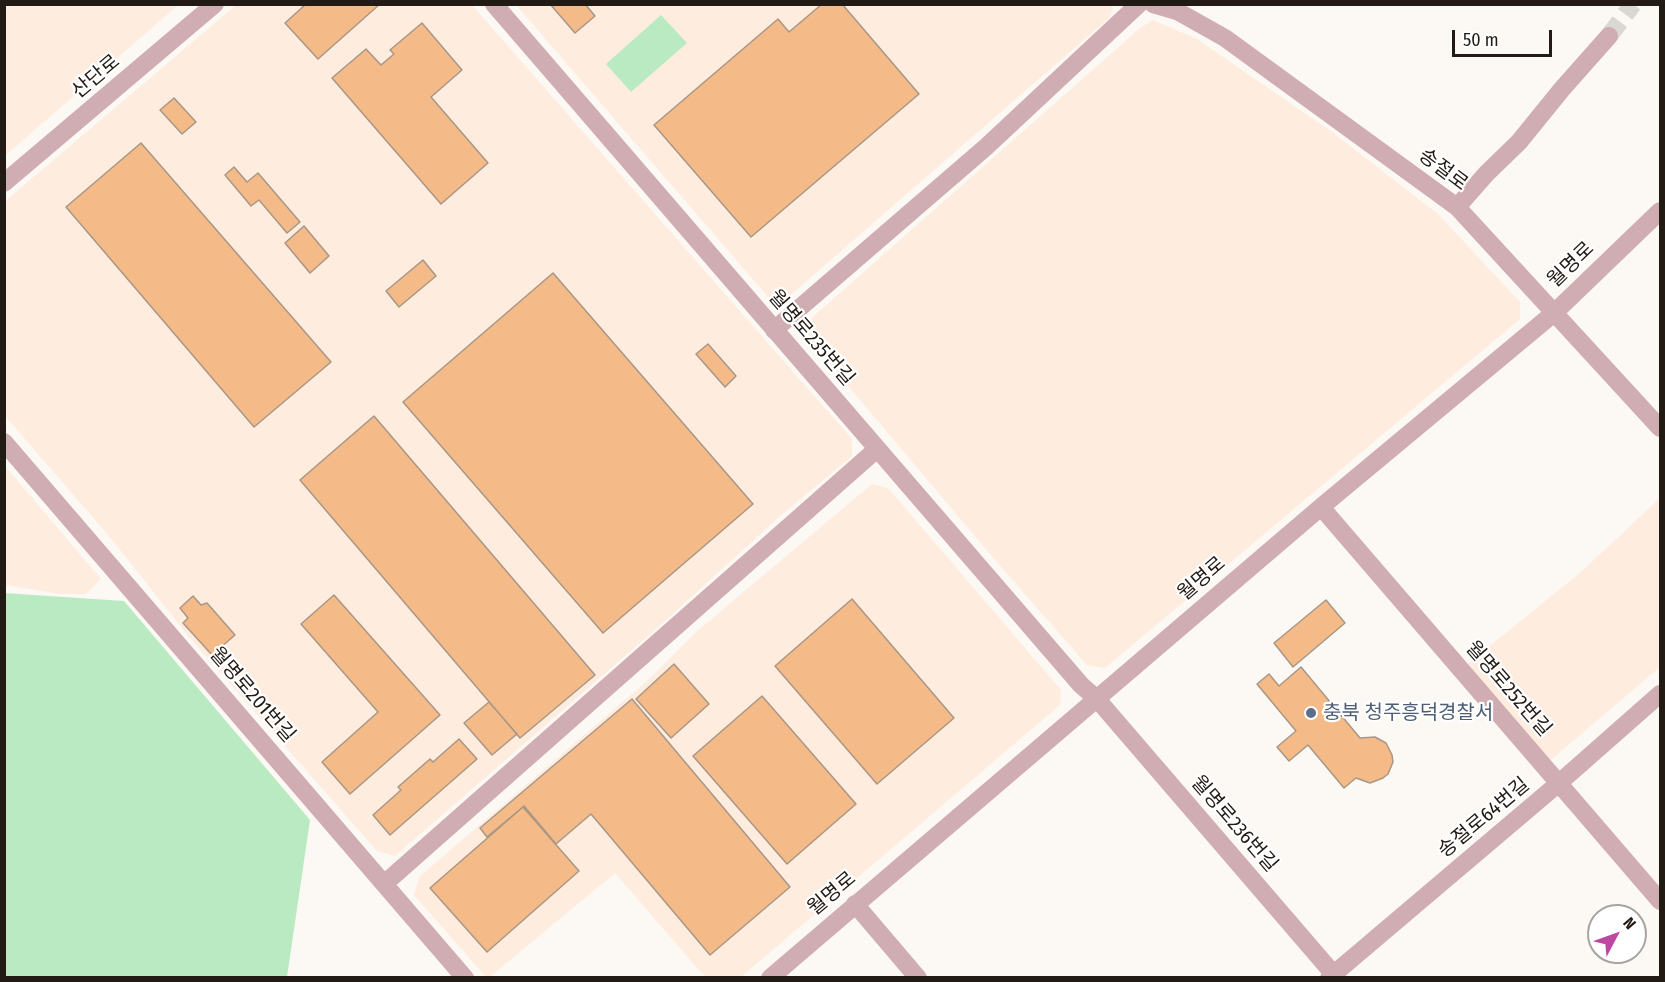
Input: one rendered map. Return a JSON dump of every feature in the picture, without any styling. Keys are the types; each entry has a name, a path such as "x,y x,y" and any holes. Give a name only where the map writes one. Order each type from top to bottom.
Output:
{"street":[{"name":"산단로","path":"4,183 215,4"},
{"name":"월명로235번길","path":"494,4 1081,685 1097,699"},
{"path":"774,330 986,147 1139,4"},
{"name":"송절로","path":"1153,4 1177,11 1225,38 1457,207 1660,428"},
{"path":"1457,207 1519,142 1609,36"},
{"name":"월명로","path":"770,978 1321,507 1554,313 1660,211"},
{"name":"월명로201번길","path":"4,442 465,978"},
{"path":"384,884 877,449"},
{"name":"월명로252번길","path":"1321,507 1660,901"},
{"name":"송절로64번길","path":"1333,976 1660,694"},
{"name":"월명로236번길","path":"1097,699 1333,976"},
{"path":"855,904 918,978"}],"shaded area":[{"path":"5,4 178,4 178,5 5,156"},
{"path":"1111,4 1113,9 1109,18 786,299 769,298 516,5"},
{"path":"236,5 472,5 852,439 852,456 778,518 656,629 395,856 377,851 189,637 109,536 5,416 4,202"},
{"path":"1153,20 1197,39 1332,132 1438,214 1520,302 1520,319 1105,668 1087,665 995,560 806,336 807,322 1139,29"},
{"path":"5,466 101,579 86,594 59,594 5,585"},
{"path":"872,484 888,488 1061,690 1060,705 741,977 705,977 615,873 490,977 486,977 414,895 419,877 647,681 696,632"},
{"path":"1660,498 1660,667 1546,764 1465,666 1581,572"}],"green space":[{"path":"661,15 687,43 631,92 606,64"},
{"path":"4,593 124,601 310,820 287,977 5,977"}],"building":[{"path":"306,4 380,4 318,59 285,23"},
{"path":"550,4 585,4 595,16 575,33"},
{"path":"822,4 842,4 919,94 751,237 654,125 778,19 789,32"},
{"path":"422,23 462,70 431,97 488,163 441,204 332,78 366,49 381,65 394,54 390,50"},
{"path":"174,98 196,122 182,134 160,110"},
{"path":"141,143 331,362 254,427 66,207"},
{"path":"234,167 247,182 258,173 300,222 287,233 259,200 251,206 225,175"},
{"path":"304,226 329,256 310,273 285,243"},
{"path":"423,260 436,276 399,307 386,291"},
{"path":"553,273 753,504 603,633 403,402"},
{"path":"708,344 736,376 725,387 696,354"},
{"path":"374,416 595,675 520,738 300,480"},
{"path":"334,595 440,715 350,794 322,762 378,712 301,624"},
{"path":"193,596 201,605 207,603 235,635 212,655 183,623 188,618 180,608"},
{"path":"852,599 954,718 877,784 775,666"},
{"path":"1326,600 1345,623 1293,667 1274,643"},
{"path":"674,664 709,704 671,738 636,699"},
{"name":"충북 청주흥덕경찰서","path":"1301,667 1360,738 1375,737 1386,743 1393,762 1388,774 1383,778 1370,783 1356,778 1344,788 1308,745 1289,761 1277,747 1296,731 1257,684 1269,674 1279,686"},
{"path":"762,696 856,804 787,864 693,756"},
{"path":"632,699 790,887 710,955 591,814 556,844 524,806 487,837 480,828"},
{"path":"489,702 517,734 492,755 464,723"},
{"path":"459,739 477,759 390,835 373,815 401,790 398,787 430,759 433,762"},
{"path":"523,807 579,871 487,952 430,888"}],"tunnel":[{"path":"1609,36 1633,4"}],"place":[{"name":"충북 청주흥덕경찰서","path":"1311,713"}]}
